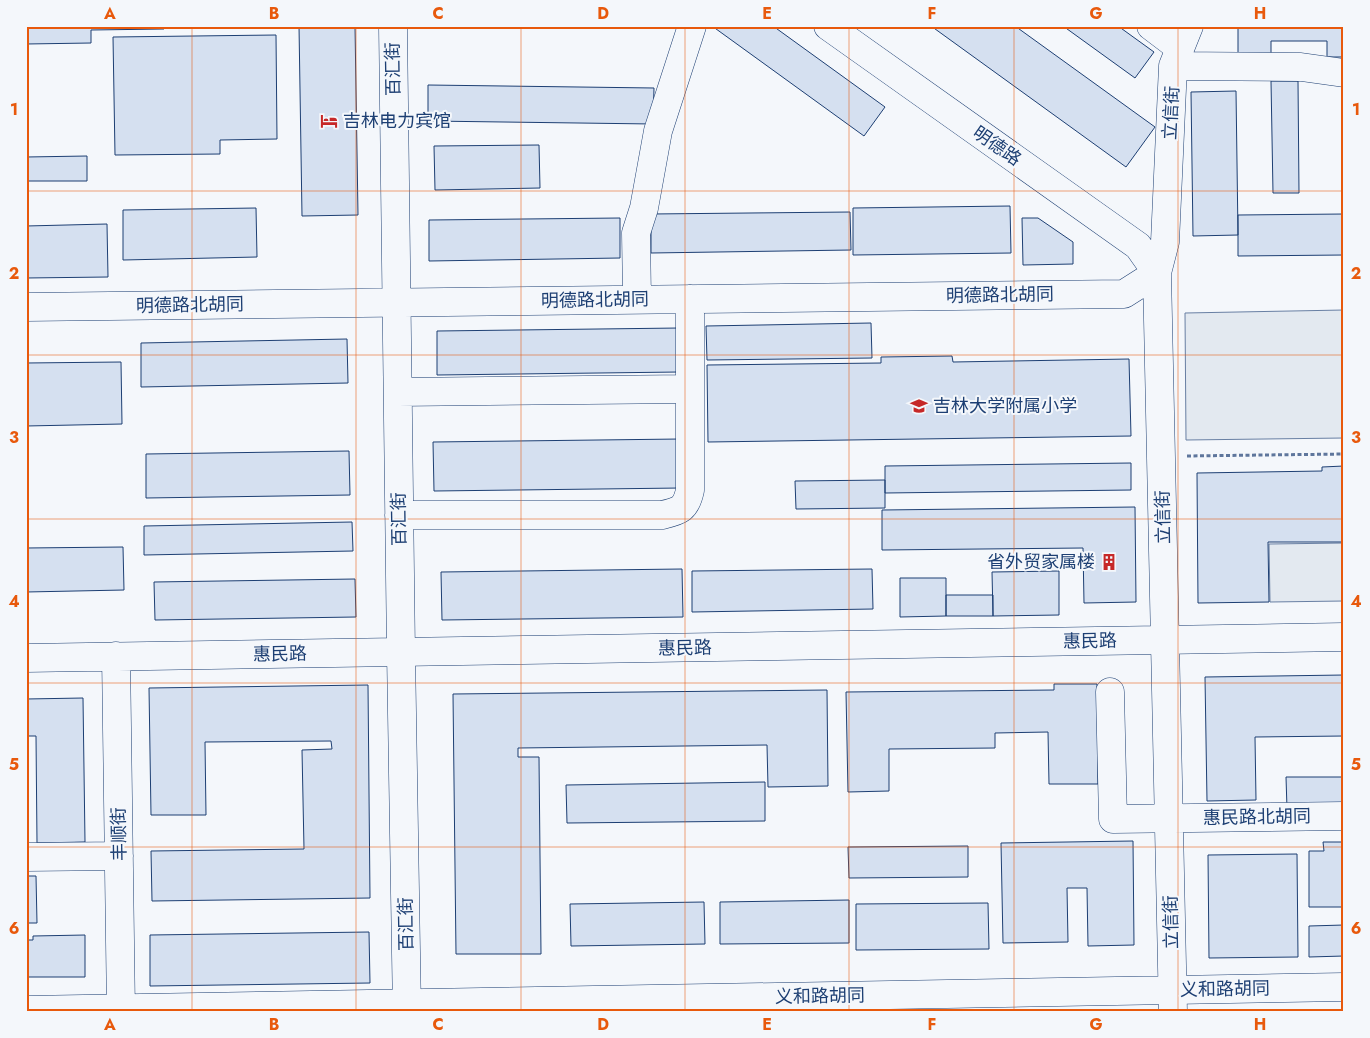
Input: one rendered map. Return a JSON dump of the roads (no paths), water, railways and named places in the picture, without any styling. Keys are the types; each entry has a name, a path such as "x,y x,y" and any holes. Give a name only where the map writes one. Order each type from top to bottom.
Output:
{"street":[{"name":"百汇街","path":"392,26 407,1008"},
{"path":"637,299 636,233 644,208 658,131 692,26"},
{"name":"明德路","path":"828,26 1138,246 1158,273"},
{"path":"1151,26 1181,47 1344,73"},
{"name":"立信街","path":"1173,1000 1158,273 1165,242 1181,47"},
{"name":"明德路北胡同","path":"26,307 1124,294 1158,273"},
{"path":"399,515 662,515 677,511 687,502 690,490 690,299"},
{"path":"398,392 690,389"},
{"name":"惠民路","path":"26,658 1344,637"},
{"name":"丰顺街","path":"116,656 121,1010"},
{"name":"惠民路北胡同","path":"1110,692 1113,819 1344,816"},
{"path":"26,857 119,856"},
{"name":"义和路胡同","path":"26,1010 1173,1000 1344,987"}],"place":[{"name":"吉林电力宾馆","path":"329,121"},
{"name":"吉林大学附属小学","path":"919,406"},
{"name":"省外贸家属楼","path":"1109,562"}]}
